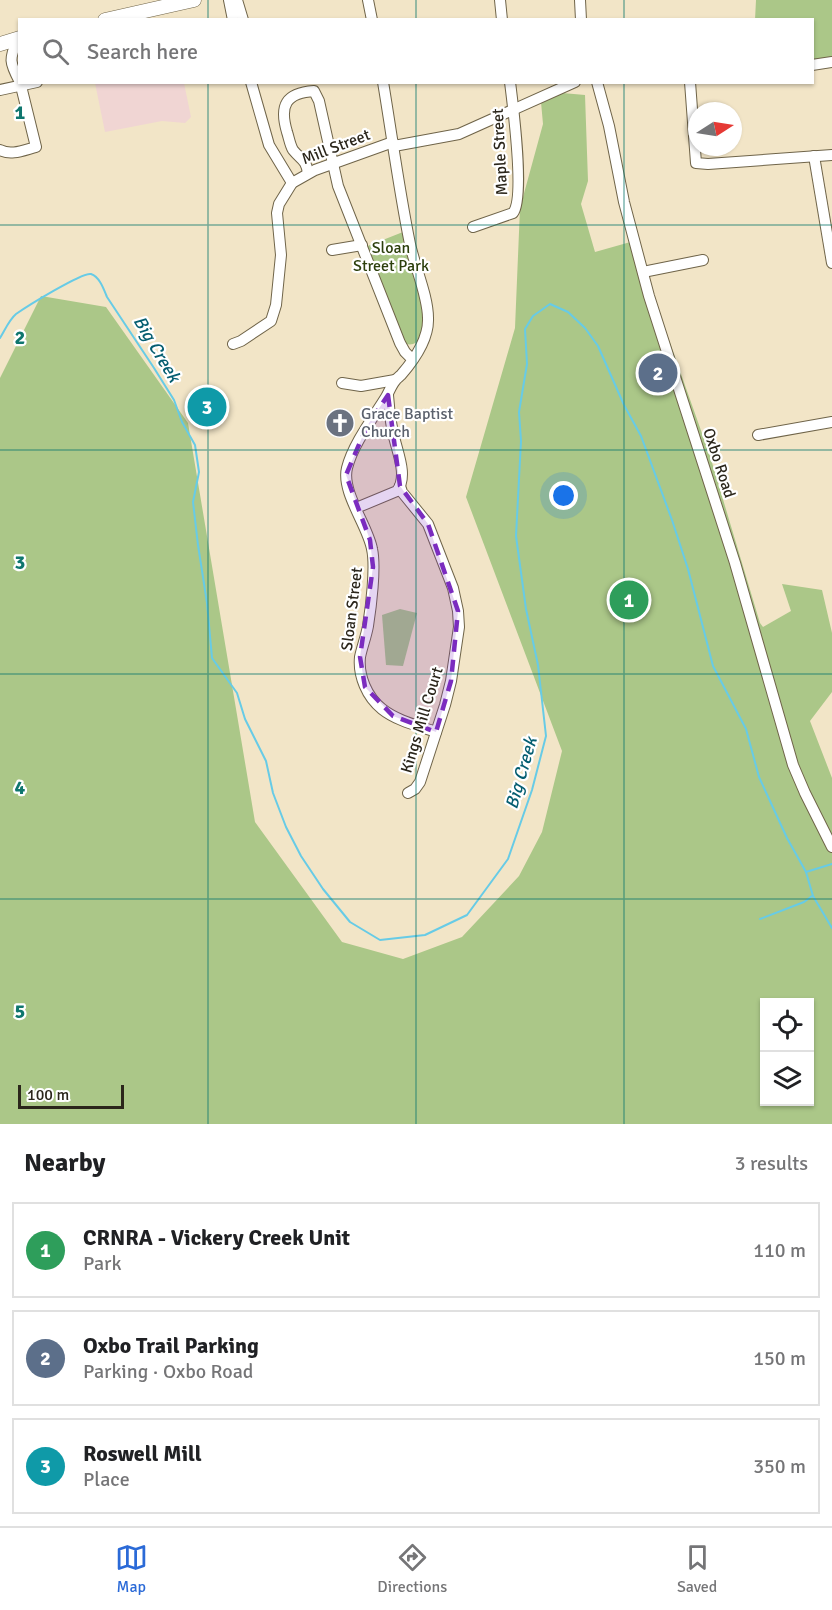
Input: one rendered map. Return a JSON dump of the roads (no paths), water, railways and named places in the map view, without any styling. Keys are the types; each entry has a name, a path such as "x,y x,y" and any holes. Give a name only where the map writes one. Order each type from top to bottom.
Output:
{"main road":[{"path":"114,18 194,0"},
{"path":"0,44 18,38"}],"street":[{"path":"229,0 232,18"},
{"path":"237,0 242,18"},
{"path":"368,0 372,18"},
{"path":"500,0 502,18"},
{"path":"580,0 581,18"},
{"path":"18,40 11,53 12,68 18,79"},
{"path":"0,59 12,68"},
{"path":"814,65 832,62"},
{"path":"0,90 18,84"},
{"path":"0,150 13,153 36,147 20,84"},
{"name":"Mill Street","path":"252,84 269,145 292,183"},
{"name":"Sloan Street","path":"383,84 411,247 429,319 426,335 367,426 347,467 346,481 370,540 373,558 368,626 360,657 361,673 365,687 382,710 436,732"},
{"name":"Maple Street","path":"473,227 516,210 519,189 510,84"},
{"name":"Mill Street","path":"233,344 241,341 273,318 281,255 277,213 279,204 292,183 308,173 333,163 394,144 459,134 571,84"},
{"name":"Oxbo Road","path":"598,84 609,126 624,202 655,314 735,563 793,765 832,847"},
{"path":"692,84 696,163 832,154"},
{"path":"308,173 307,164 292,148 283,110 285,104 294,95 315,91 338,186 400,343 412,359"},
{"path":"814,156 832,262"},
{"path":"332,250 362,245"},
{"path":"643,272 703,260"},
{"path":"342,383 361,386 395,380"},
{"path":"356,508 397,491 400,486 402,475 388,395"},
{"path":"758,435 832,422"},
{"name":"Kings Mill Court","path":"400,486 402,492 428,524 453,588 459,611 459,627 451,681 420,782 408,793"}],"waterway":[{"name":"Big Creek","path":"0,338 16,314 77,278 91,274 103,287 107,297 174,400 182,422 195,445 199,472 193,502 212,658 237,693 245,719 266,761 273,793 286,827 301,856 323,889 350,922 380,940 425,935 467,915 508,859 532,790 546,736 538,665 526,609 516,536 521,441 519,412 527,364 525,329 533,316 550,304 568,312 585,328 598,346 624,405 641,436 688,569 713,666 746,729 759,777 787,838 806,872 813,896 832,928"},
{"path":"806,872 832,864"},
{"path":"760,919 804,902 812,896"}],"place":[{"name":"Oxbo Trail Parking","path":"658,373"},
{"name":"Roswell Mill","path":"207,407"},
{"name":"Grace Baptist Church","path":"340,423"},
{"name":"CRNRA - Vickery Creek Unit","path":"629,600"}],"park label":[{"name":"Sloan Street Park","path":"391,257"}]}
